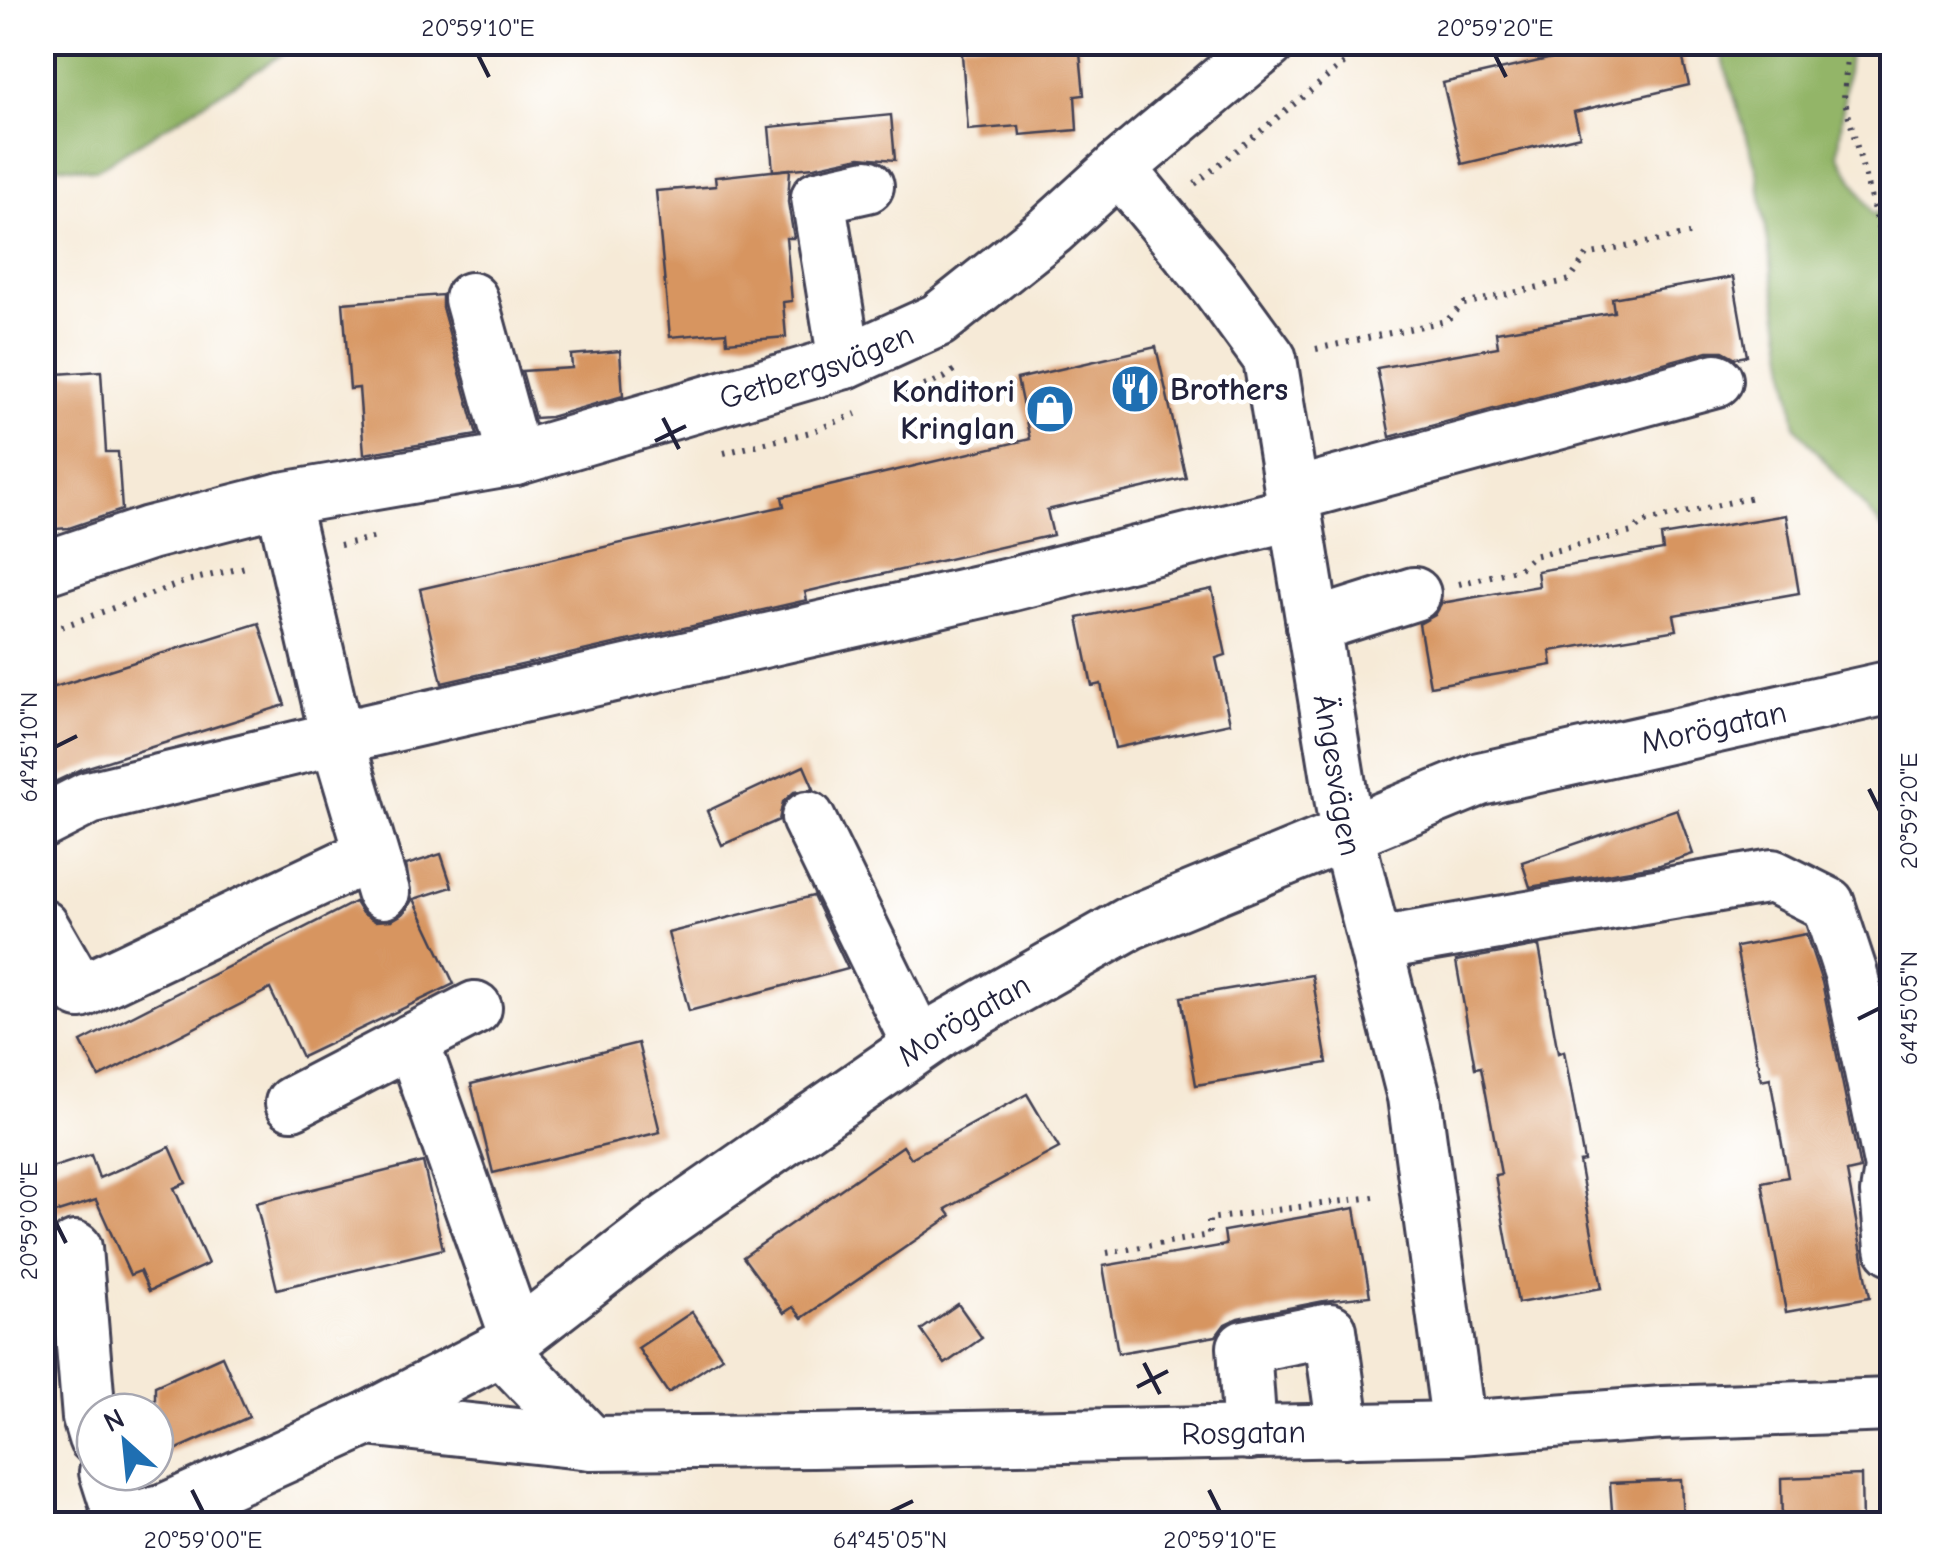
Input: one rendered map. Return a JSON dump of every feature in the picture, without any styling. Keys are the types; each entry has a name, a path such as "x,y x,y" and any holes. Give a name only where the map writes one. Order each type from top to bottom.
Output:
{"street":[{"name":"Getbergsvägen","path":"42,569 149,533 282,500 515,460 844,362 938,320 1051,230 1246,51"},
{"name":"Ängesvägen","path":"1119,168 1219,289 1270,359 1347,834 1414,1096 1460,1428"},
{"path":"844,362 818,197 866,186"},
{"path":"471,299 515,460"},
{"path":"42,822 89,798 1009,585 1716,380"},
{"path":"42,926 80,992 377,873 337,738 282,500"},
{"path":"1314,626 1414,594"},
{"name":"Morögatan","path":"118,1523 166,1510 366,1419 509,1343 664,1224 920,1046 1130,923 1480,778 1892,687"},
{"path":"808,818 920,1046"},
{"path":"1376,944 1772,876 1828,904 1851,974 1891,1168 1887,1194 1892,1248"},
{"path":"292,1103 475,1008"},
{"path":"412,1040 509,1343 591,1443"},
{"path":"75,1248 87,1392"},
{"path":"1250,1433 1244,1347 1330,1330 1344,1431"},
{"name":"Rosgatan","path":"366,1419 591,1443 1460,1428 1662,1413 1892,1404"},
{"path":"111,1492 118,1523"}],"path":[{"path":"1848,42 1844,98 1892,278"},
{"path":"1270,359 1446,321 1464,304 1570,280 1586,256 1689,234"},
{"path":"1414,594 1519,570 1533,556 1632,532 1642,523 1753,497"},
{"path":"1107,1254 1209,1236 1209,1219 1427,1190"}],"green space":[{"path":"42,43 300,43 96,170 43,164"},
{"path":"1718,43 1850,43 1838,154 1873,214 1892,205 1892,539 1796,427 1757,171"}],"building":[{"path":"961,42 1079,42 1084,95 1075,96 1077,130 1020,135 1019,126 968,130"},
{"path":"1557,42 1679,42 1689,85 1574,112 1580,136 1462,164 1443,83 1561,56"},
{"path":"891,115 895,160 860,157 773,171 769,127"},
{"path":"790,169 788,202 794,238 786,238 792,301 783,302 786,337 727,342 726,332 670,337 656,191 716,186 715,177"},
{"path":"1733,277 1747,356 1736,358 1723,351 1708,351 1390,437 1377,368 1498,347 1496,332 1614,312 1612,298"},
{"path":"442,295 477,435 364,454 359,388 350,389 343,303"},
{"path":"1156,347 1186,478 1047,510 1053,535 805,592 807,600 442,683 420,589 784,506 782,497 1030,439 1017,379"},
{"path":"620,351 623,396 535,418 522,371 572,368 571,355"},
{"path":"101,371 106,452 118,452 122,510 69,528 42,530 42,375"},
{"path":"1786,515 1799,593 1674,615 1677,630 1550,651 1552,665 1430,686 1419,624 1435,615 1442,603 1539,586 1537,571 1663,550 1661,536"},
{"path":"1212,589 1226,655 1216,658 1230,723 1115,748 1101,684 1092,686 1078,618"},
{"path":"259,623 285,705 82,769 42,788 42,691"},
{"path":"804,766 814,789 794,792 783,802 779,820 722,845 707,811"},
{"path":"1677,809 1693,854 1660,865 1530,887 1522,862"},
{"path":"441,854 452,887 414,899 454,984 302,1057 270,989 99,1077 81,1042 355,902 362,913 375,921 392,920 404,913 412,900 406,865"},
{"path":"813,896 848,969 689,1011 668,933"},
{"path":"1806,934 1822,982 1860,1169 1847,1172 1870,1297 1786,1312 1762,1182 1788,1177 1770,1078 1761,1080 1736,947"},
{"path":"1539,946 1558,1053 1564,1051 1602,1288 1518,1303 1495,1175 1501,1174 1481,1067 1475,1068 1456,961"},
{"path":"1312,975 1327,1063 1196,1085 1181,997"},
{"path":"638,1043 660,1132 493,1173 471,1084"},
{"path":"1027,1094 1059,1148 946,1209 951,1216 802,1318 793,1307 784,1313 743,1257 903,1146 911,1158"},
{"path":"170,1147 186,1183 174,1188 208,1264 149,1291 140,1271 130,1275 96,1200 42,1217 42,1171 91,1155 99,1178"},
{"path":"423,1162 443,1249 277,1289 256,1203"},
{"path":"1355,1208 1370,1296 1238,1318 1225,1324 1216,1336 1118,1353 1103,1266 1226,1245 1224,1231"},
{"path":"958,1304 982,1338 945,1364 921,1330"},
{"path":"692,1312 722,1357 668,1393 638,1348"},
{"path":"222,1356 249,1417 175,1450 175,1392 155,1392 155,1386"},
{"path":"1861,1475 1862,1524 1782,1524 1781,1478"},
{"path":"1681,1480 1683,1524 1613,1524 1610,1483"}],"place":[{"name":"Brothers","path":"1135,389"},
{"name":"Konditori Kringlan","path":"1050,409"}]}
